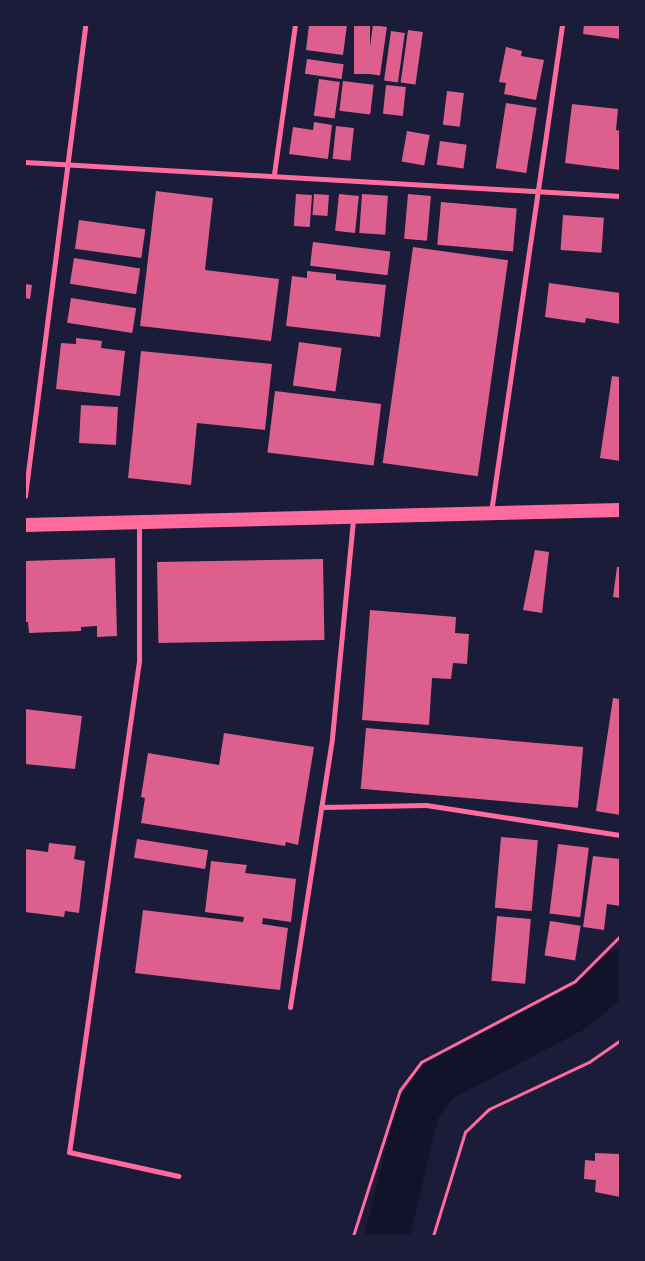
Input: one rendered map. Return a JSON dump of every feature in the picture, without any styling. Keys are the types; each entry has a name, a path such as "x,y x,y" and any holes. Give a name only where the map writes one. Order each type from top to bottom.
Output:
{"highway":[{"path":"25,525 620,510"}],"street":[{"path":"25,496 86,25"},
{"path":"274,174 295,25"},
{"path":"491,513 540,191 562,25"},
{"path":"25,162 274,174 620,196"},
{"path":"290,1007 332,738 353,518"},
{"path":"139,522 139,661 69,1152 178,1176"},
{"path":"321,807 426,805 620,835"}],"path":[{"path":"353,1236 400,1090 421,1062 575,981 620,936"},
{"path":"433,1236 464,1132 489,1109 589,1062 620,1040"}],"building":[{"path":"309,25 347,25 343,55 306,50"},
{"path":"354,25 370,25 370,74 354,74"},
{"path":"373,25 387,27 380,75 366,74"},
{"path":"584,25 620,25 620,39 583,34"},
{"path":"408,30 423,32 415,85 401,82"},
{"path":"391,31 405,33 398,82 384,81"},
{"path":"506,47 522,51 521,56 544,60 536,100 504,94 506,83 499,82"},
{"path":"307,59 344,64 342,79 305,74"},
{"path":"319,79 340,82 335,119 314,116"},
{"path":"343,81 374,85 370,115 339,111"},
{"path":"386,85 406,87 403,116 383,114"},
{"path":"447,91 464,93 460,127 443,125"},
{"path":"506,103 537,108 526,173 496,168"},
{"path":"572,104 618,109 616,130 620,131 620,170 565,163"},
{"path":"314,122 332,125 328,159 289,154 293,127 313,130"},
{"path":"336,126 354,128 350,161 333,159"},
{"path":"407,131 430,135 424,166 402,162"},
{"path":"440,141 467,145 463,169 437,165"},
{"path":"156,191 213,198 205,270 279,279 271,341 140,326"},
{"path":"296,194 312,195 310,227 294,226"},
{"path":"314,194 329,195 327,216 313,215"},
{"path":"339,194 359,196 355,233 335,231"},
{"path":"362,194 388,196 385,235 359,233"},
{"path":"408,194 431,196 427,241 404,239"},
{"path":"441,202 517,209 513,251 437,245"},
{"path":"563,215 604,218 601,253 561,250"},
{"path":"79,220 145,229 141,258 75,249"},
{"path":"313,242 390,252 387,275 310,266"},
{"path":"413,247 508,260 478,476 383,463"},
{"path":"74,258 140,268 136,294 70,284"},
{"path":"307,271 336,274 336,280 386,285 380,337 286,326 292,276 307,278"},
{"path":"549,283 620,293 620,324 586,318 585,323 545,317"},
{"path":"25,284 32,285 30,299 25,298"},
{"path":"71,298 136,308 132,333 67,323"},
{"path":"76,338 102,341 101,348 125,351 120,396 56,389 61,343 76,344"},
{"path":"299,342 342,348 335,392 293,386"},
{"path":"141,351 272,364 265,430 197,423 191,485 128,478"},
{"path":"612,376 620,377 620,461 600,458"},
{"path":"275,391 381,404 374,466 267,453"},
{"path":"81,405 118,407 116,445 79,443"},
{"path":"535,550 549,552 542,613 523,610"},
{"path":"115,558 117,636 97,637 97,626 81,627 81,631 29,633 28,622 25,622 25,561"},
{"path":"323,559 324,640 158,643 157,562"},
{"path":"617,567 620,567 620,598 613,597"},
{"path":"370,610 456,617 455,633 469,634 467,664 453,663 451,679 432,678 429,725 362,720"},
{"path":"613,698 620,699 620,815 596,811"},
{"path":"25,709 82,716 75,769 25,764"},
{"path":"366,728 583,747 578,808 361,789"},
{"path":"224,733 314,747 298,845 286,842 285,846 141,823 145,798 141,797 148,753 219,765"},
{"path":"501,837 538,840 532,911 495,908"},
{"path":"137,839 208,850 205,869 134,858"},
{"path":"49,843 76,846 74,859 85,861 79,913 65,911 64,917 25,912 25,849 48,852"},
{"path":"558,844 589,848 580,917 549,913"},
{"path":"593,856 620,859 620,906 607,904 604,930 583,927"},
{"path":"211,861 247,865 245,873 296,879 291,922 263,918 262,924 288,928 280,990 135,973 143,910 243,922 244,917 205,912"},
{"path":"497,916 531,919 525,984 491,981"},
{"path":"550,921 581,926 575,960 545,956"},
{"path":"595,1153 620,1154 620,1197 595,1192 596,1180 584,1179 585,1160 595,1161"}],"waterway":[{"path":"387,1236 418,1109 437,1082 572,1011 620,972"}]}
